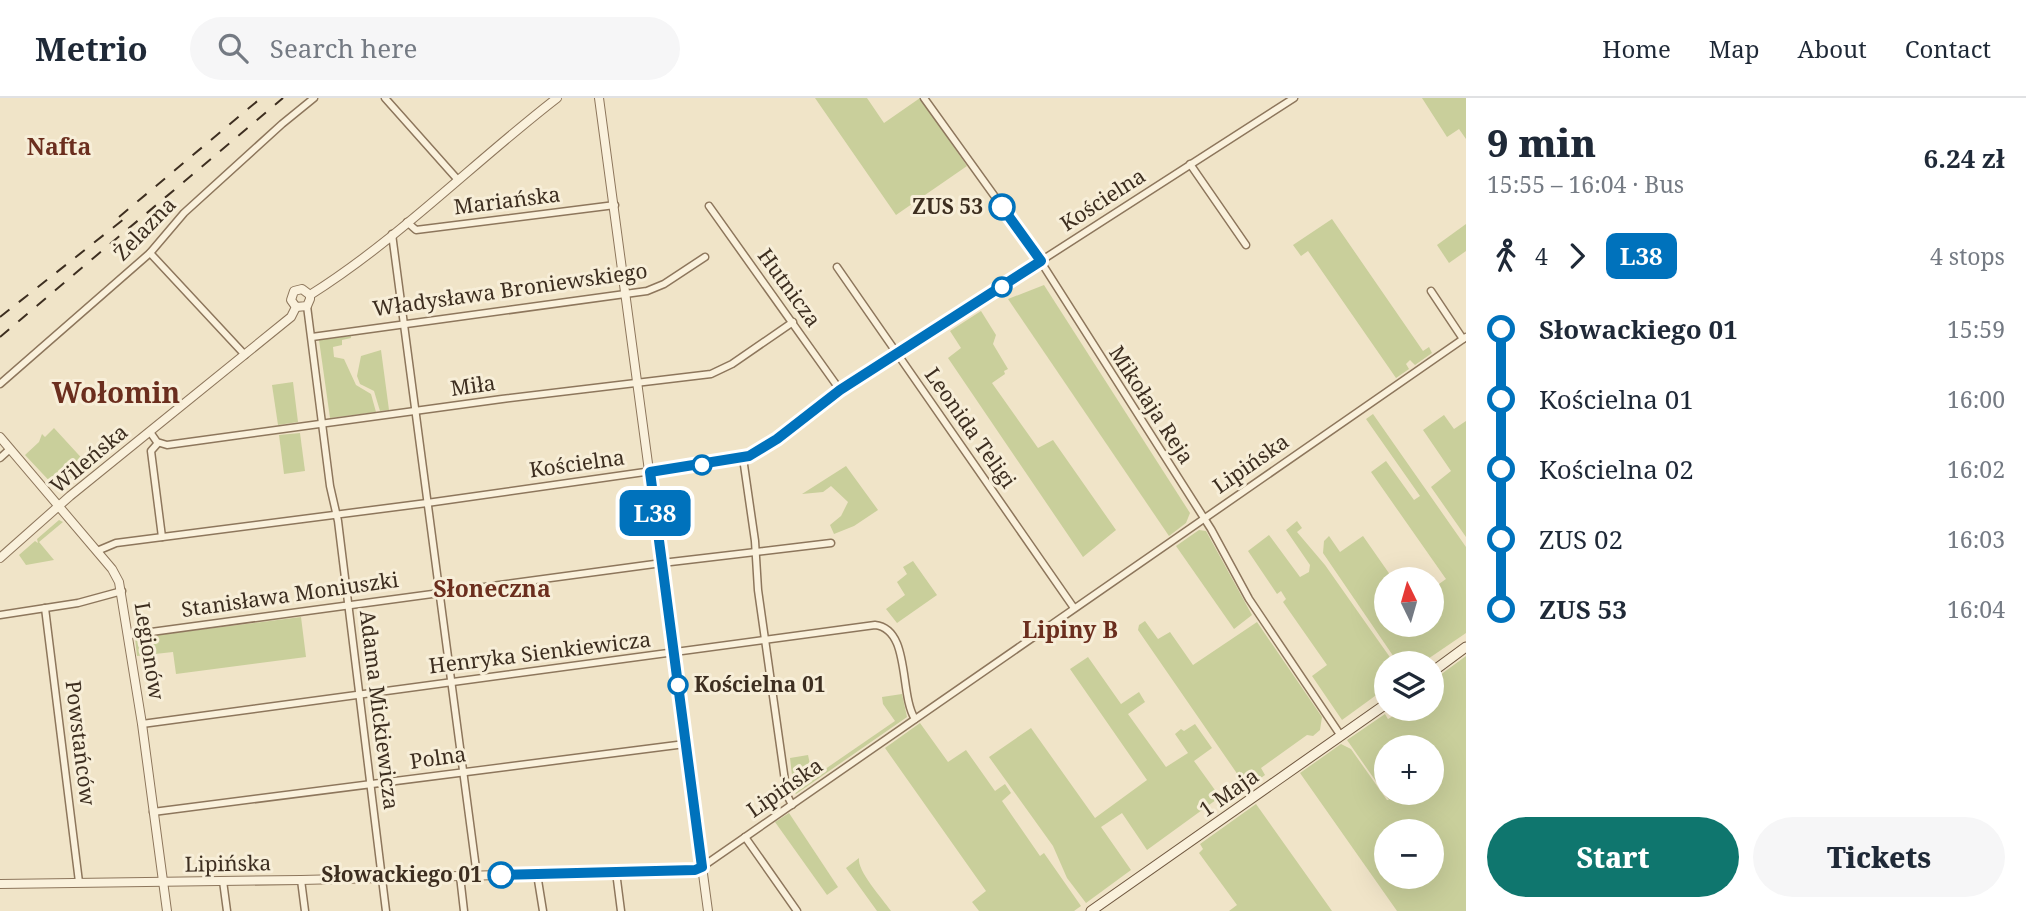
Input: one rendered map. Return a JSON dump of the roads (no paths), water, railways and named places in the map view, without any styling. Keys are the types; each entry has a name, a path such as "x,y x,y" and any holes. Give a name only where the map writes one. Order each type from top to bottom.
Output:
{"main road":[{"path":"1444,664 1466,648"},
{"name":"1 Maja","path":"1091,911 1374,713"}],"street":[{"name":"Żelazna","path":"0,384 150,253 184,213 314,98"},
{"path":"384,98 458,180"},
{"path":"310,295 302,289 294,291 291,300 296,306 307,306 310,295 392,234 557,98"},
{"path":"599,98 708,911"},
{"name":"Mikołaja Reja","path":"925,98 1041,261 1204,518 1249,599 1341,736"},
{"name":"Kościelna","path":"97,551 113,543 427,503 743,458 777,439 840,390 1294,98"},
{"path":"1190,164 1246,245"},
{"name":"Mariańska","path":"407,222 416,230 615,205"},
{"name":"Hutnicza","path":"709,206 840,390"},
{"path":"392,234 477,876"},
{"path":"150,253 244,355"},
{"name":"Władysława Broniewskiego","path":"312,337 658,287 705,257"},
{"name":"Leonida Teligi","path":"837,267 1074,608"},
{"path":"1431,291 1464,338"},
{"name":"Wileńska","path":"0,558 59,506 291,317 296,306"},
{"name":"Adama Mickiewicza","path":"307,306 360,695 386,911"},
{"name":"Miła","path":"158,443 167,445 720,371 793,322"},
{"name":"Lipińska","path":"0,884 695,870 1464,338"},
{"path":"150,432 158,443 151,453 162,537"},
{"name":"Legionów","path":"0,437 97,551 117,577 122,591 167,911"},
{"path":"0,457 10,449"},
{"path":"743,458 765,641 787,794 792,805"},
{"name":"Stanisława Moniuszki","path":"129,635 662,563 831,543"},
{"path":"0,615 78,603 122,591"},
{"name":"Powstańców","path":"46,608 79,882"},
{"name":"Henryka Sienkiewicza","path":"142,723 874,625 885,627 897,643 909,708 915,719"},
{"name":"Polna","path":"153,812 685,744"},
{"path":"745,837 797,911"},
{"path":"617,872 621,911"},
{"path":"537,874 543,911"},
{"path":"460,876 464,911"},
{"path":"301,880 305,911"},
{"path":"223,881 227,911"}],"railway":[{"path":"119,217 261,98"},
{"path":"0,337 283,98"},
{"path":"0,317 129,215"}],"place":[{"name":"ZUS 53","path":"1002,207"},
{"name":"Kościelna 01","path":"678,685"},
{"name":"Słowackiego 01","path":"501,875"}],"district":[{"name":"Nafta","path":"59,147"},
{"name":"Wołomin","path":"116,393"},
{"name":"Słoneczna","path":"492,589"},
{"name":"Lipiny B","path":"1070,630"}]}
